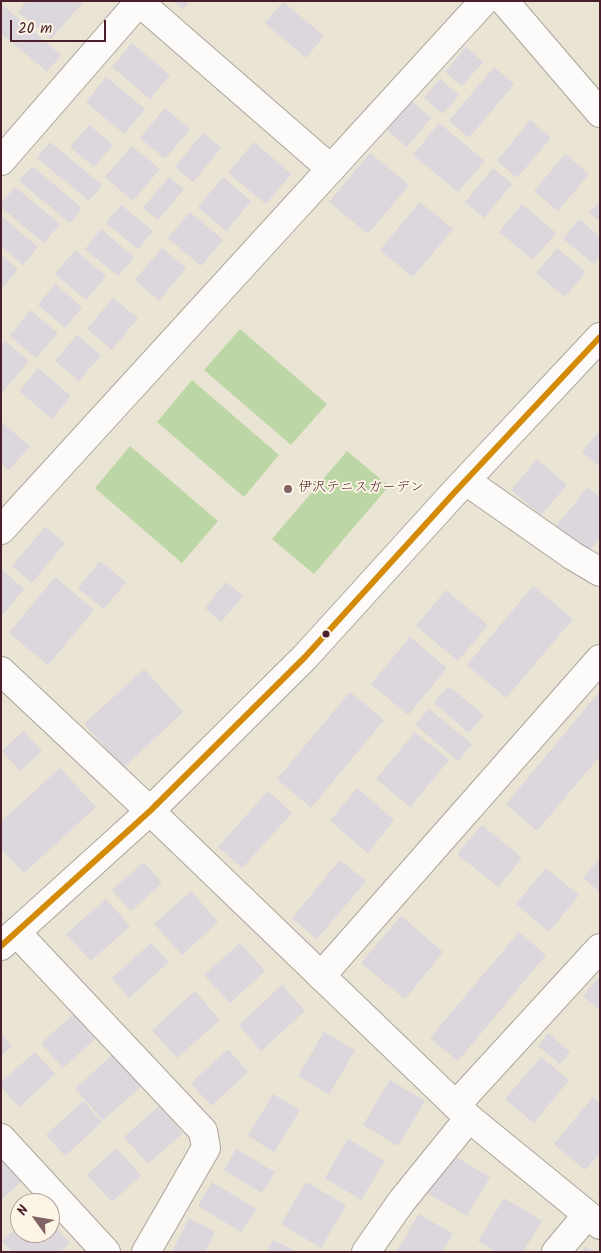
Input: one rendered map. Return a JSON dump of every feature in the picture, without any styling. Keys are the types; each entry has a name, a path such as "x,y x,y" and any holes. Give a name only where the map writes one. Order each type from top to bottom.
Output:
{"street":[{"path":"1,530 484,1"},
{"path":"504,1 600,113"},
{"path":"1,161 138,2 331,169"},
{"path":"146,1252 206,1148 203,1131 9,939 150,811 305,657 600,337"},
{"path":"466,481 600,572"},
{"path":"321,976 600,659"},
{"path":"1,671 150,811 462,1112 593,1220 556,1252"},
{"path":"366,1252 462,1112 600,948"},
{"path":"1,1138 106,1252"}],"green space":[{"path":"240,329 327,404 291,445 204,370"},
{"path":"192,380 279,455 244,497 157,422"},
{"path":"130,446 218,521 182,563 95,488"},
{"path":"347,451 389,486 314,574 272,539"}],"building":[{"path":"27,1 84,1 51,39 18,12"},
{"path":"173,1 190,1 183,9"},
{"path":"283,2 324,36 306,58 265,23"},
{"path":"1,4 61,55 47,72 1,33"},
{"path":"132,43 170,75 150,99 112,67"},
{"path":"466,47 483,62 462,86 445,72"},
{"path":"494,67 514,84 469,138 449,121"},
{"path":"106,77 145,109 124,134 86,102"},
{"path":"440,79 459,95 443,114 424,98"},
{"path":"411,101 431,118 407,147 387,130"},
{"path":"165,108 190,129 165,159 140,138"},
{"path":"530,120 551,138 517,178 497,161"},
{"path":"439,123 485,161 458,192 413,155"},
{"path":"89,125 113,145 94,167 70,147"},
{"path":"203,133 221,148 193,182 175,167"},
{"path":"50,142 102,185 89,201 37,158"},
{"path":"254,142 291,174 266,204 228,173"},
{"path":"132,146 160,169 133,201 105,177"},
{"path":"370,153 409,185 368,234 329,202"},
{"path":"565,154 589,174 558,211 534,191"},
{"path":"32,166 82,208 70,223 19,181"},
{"path":"493,168 512,184 484,218 465,202"},
{"path":"169,177 184,189 158,220 143,208"},
{"path":"223,177 251,201 226,231 198,207"},
{"path":"15,187 60,224 44,243 1,207 1,203"},
{"path":"600,201 600,221 589,213"},
{"path":"420,202 453,229 413,277 380,250"},
{"path":"522,204 556,233 533,260 499,232"},
{"path":"121,205 153,231 138,249 106,223"},
{"path":"190,212 223,240 201,266 168,238"},
{"path":"1,216 38,247 23,265 1,246"},
{"path":"579,219 600,237 600,257 594,264 563,239"},
{"path":"101,229 134,257 118,276 85,249"},
{"path":"162,248 186,268 159,301 135,280"},
{"path":"557,248 586,272 565,297 536,273"},
{"path":"75,250 106,276 86,300 55,274"},
{"path":"1,255 18,269 3,287 1,285"},
{"path":"55,284 82,307 65,328 38,305"},
{"path":"113,298 138,318 112,350 87,329"},
{"path":"30,310 58,333 36,358 10,336"},
{"path":"77,335 101,355 79,381 55,361"},
{"path":"5,341 29,361 1,394 1,346"},
{"path":"38,368 71,396 52,419 19,391"},
{"path":"1,422 30,446 9,470 1,464"},
{"path":"600,430 600,467 582,452"},
{"path":"537,459 567,485 541,515 511,490"},
{"path":"588,487 600,497 600,538 588,552 556,526"},
{"path":"45,527 65,543 32,583 12,566"},
{"path":"100,561 126,582 104,609 78,588"},
{"path":"1,569 24,589 1,617"},
{"path":"55,577 94,610 48,665 9,633"},
{"path":"226,582 243,596 221,622 205,608"},
{"path":"533,586 573,619 506,698 467,665"},
{"path":"446,590 488,625 458,661 416,626"},
{"path":"410,637 447,668 408,715 371,684"},
{"path":"144,669 183,712 123,768 84,724"},
{"path":"448,686 484,715 469,733 434,703"},
{"path":"600,691 600,756 537,831 506,804"},
{"path":"350,692 384,720 311,808 277,779"},
{"path":"429,709 472,744 458,761 415,725"},
{"path":"23,731 42,751 20,771 2,751"},
{"path":"415,732 449,760 410,807 376,779"},
{"path":"60,768 96,807 24,873 1,849 1,822"},
{"path":"357,788 394,820 368,853 330,821"},
{"path":"268,791 292,813 242,868 218,847"},
{"path":"482,825 522,858 498,887 457,854"},
{"path":"600,858 600,892 583,878"},
{"path":"340,860 366,881 317,939 292,918"},
{"path":"144,862 162,883 131,911 112,890"},
{"path":"546,868 579,895 549,932 516,904"},
{"path":"191,891 218,922 182,955 154,924"},
{"path":"106,899 130,926 91,961 66,934"},
{"path":"401,916 443,952 405,999 361,963"},
{"path":"519,932 546,955 458,1061 430,1038"},
{"path":"151,943 169,962 129,998 112,978"},
{"path":"240,943 265,971 230,1003 204,975"},
{"path":"600,976 600,1010 583,996"},
{"path":"282,985 305,1011 261,1051 239,1025"},
{"path":"195,991 220,1020 177,1058 152,1030"},
{"path":"74,1014 95,1039 63,1068 41,1043"},
{"path":"324,1032 355,1050 329,1095 298,1076"},
{"path":"548,1033 570,1052 560,1064 538,1046"},
{"path":"1,1034 12,1046 1,1056"},
{"path":"228,1049 248,1072 211,1106 191,1083"},
{"path":"35,1052 55,1074 19,1107 1,1087 1,1082"},
{"path":"113,1054 142,1086 103,1120 75,1089"},
{"path":"541,1057 569,1080 534,1123 505,1099"},
{"path":"390,1080 425,1101 398,1146 363,1125"},
{"path":"273,1094 300,1110 274,1152 248,1136"},
{"path":"593,1097 600,1103 600,1153 585,1170 554,1144"},
{"path":"83,1101 102,1122 65,1156 46,1135"},
{"path":"159,1106 183,1133 148,1164 124,1137"},
{"path":"348,1139 385,1161 361,1200 325,1178"},
{"path":"116,1148 141,1175 112,1202 87,1175"},
{"path":"236,1149 275,1172 262,1193 224,1170"},
{"path":"449,1153 490,1177 467,1216 425,1192"},
{"path":"3,1159 22,1181 1,1200 1,1160"},
{"path":"212,1182 256,1209 241,1232 198,1206"},
{"path":"306,1182 346,1205 321,1248 281,1224"},
{"path":"504,1198 542,1221 523,1252 496,1252 478,1241"},
{"path":"419,1214 453,1234 442,1252 396,1252"},
{"path":"189,1218 215,1232 205,1252 172,1252"},
{"path":"60,1232 70,1243 60,1252 12,1252 2,1241 10,1234 10,1243 60,1243"},
{"path":"273,1240 298,1252 267,1252"},
{"path":"585,1246 595,1252 582,1252"}],"transit line":[{"path":"1,946 150,811 305,657 453,494 600,337"}],"place":[{"name":"伊沢テニスガーデン","path":"288,489"}]}
